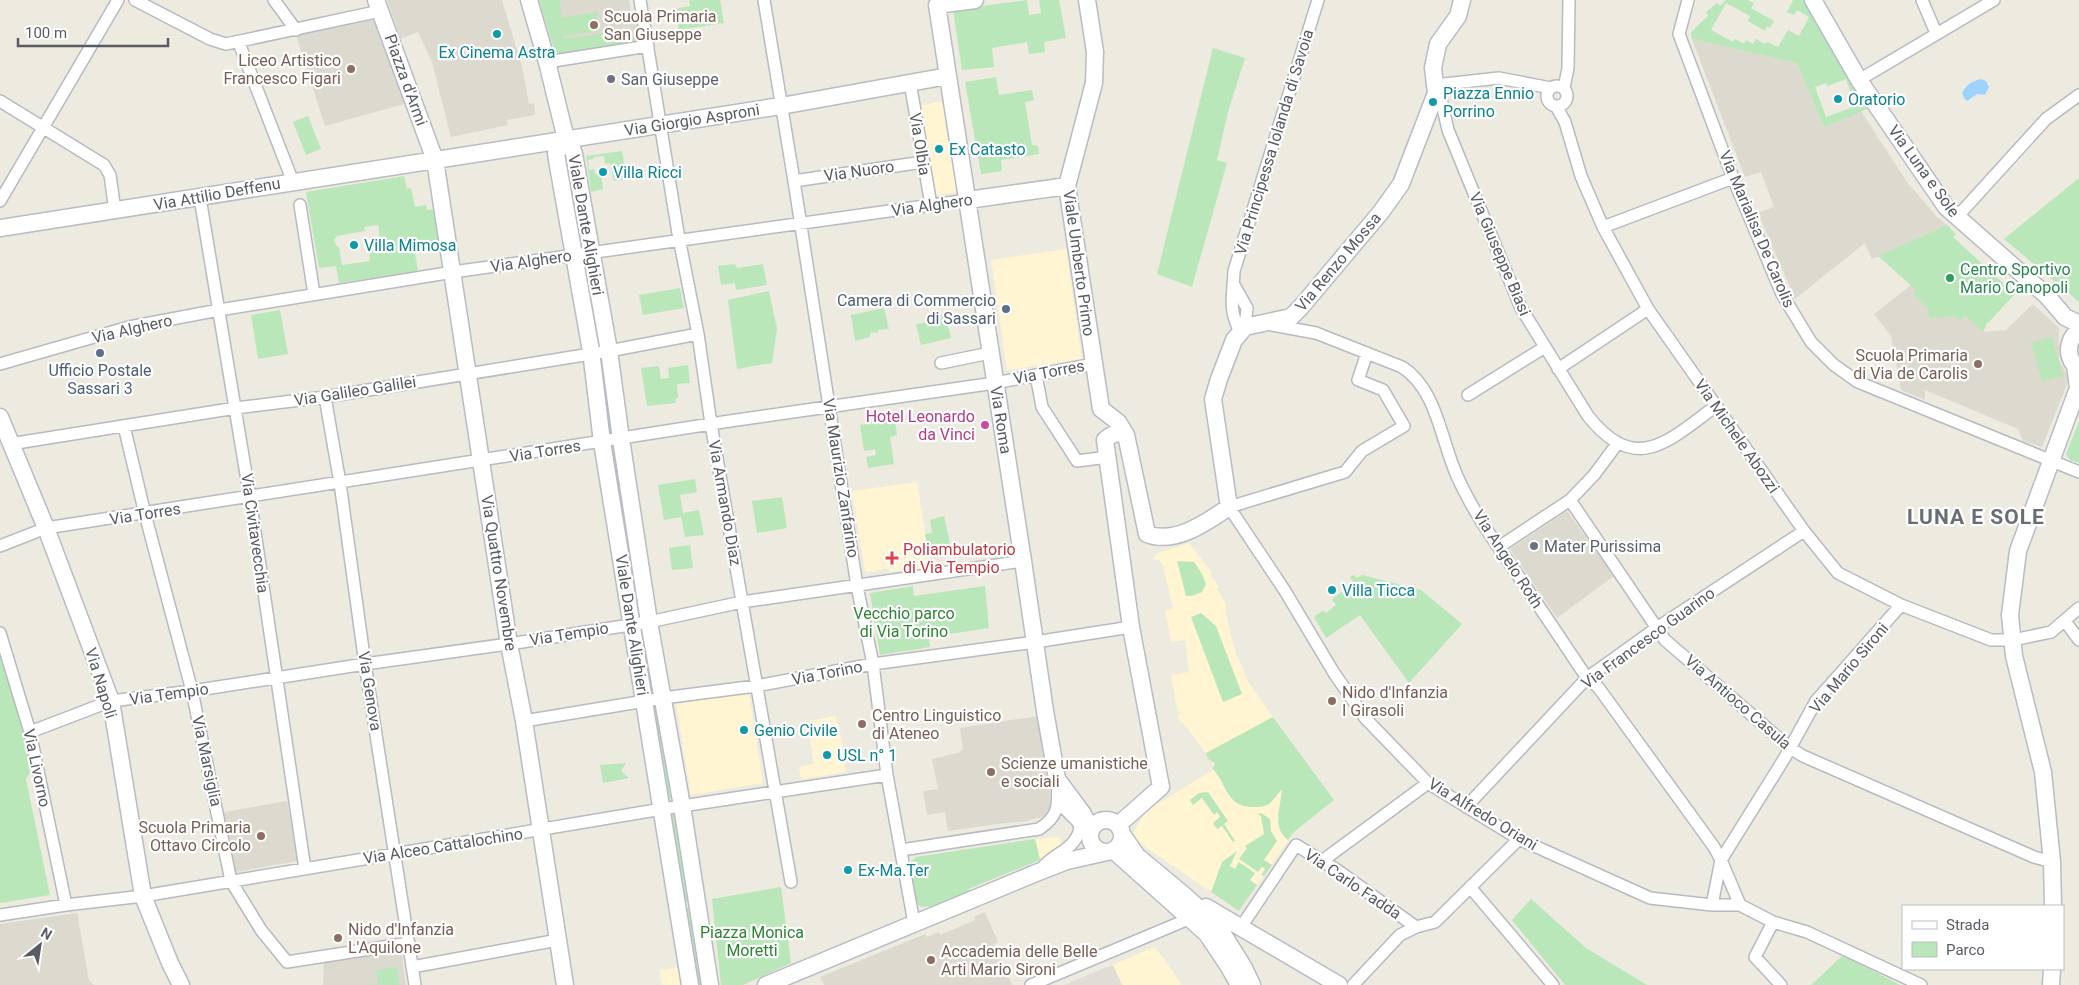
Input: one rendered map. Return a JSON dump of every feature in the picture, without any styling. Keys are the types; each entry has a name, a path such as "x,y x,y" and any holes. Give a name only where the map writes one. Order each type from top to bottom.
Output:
{"main road":[{"path":"529,0 566,139"},
{"path":"936,2 975,0"},
{"name":"Viale Umberto Primo","path":"1087,0 1095,52 1094,83 1067,186 1101,409 1118,422 1126,435"},
{"path":"1436,89 1433,68 1438,44 1458,16 1462,0"},
{"name":"Via Luna e Sole","path":"1813,0 1859,80 1946,207 1956,218 2047,296 2072,321 2074,336 2069,356 2077,367 2078,387"},
{"name":"Via Roma","path":"936,2 1057,779 1084,814 1091,831"},
{"name":"Piazza d'Armi","path":"378,6 435,160"},
{"name":"Via Giorgio Asproni","path":"435,160 780,106 948,76"},
{"name":"Via Renzo Mossa","path":"1243,330 1291,317 1375,219 1401,184 1436,89"},
{"name":"Viale Dante Alighieri","path":"690,985 644,701 640,623 609,351 574,154 566,139 556,153 590,353 602,442 640,623 662,698 699,904 710,985"},
{"name":"Via Attilio Deffenu","path":"0,228 115,212 435,160"},
{"name":"Via Quattro Novembre","path":"435,160 565,985"},
{"name":"Via Alghero","path":"968,200 1067,186"},
{"path":"766,985 1067,861 1110,851 1120,844 1120,829 1161,787 1131,627 1105,440 1111,434 1118,432 1126,435 1147,534 1156,538 1166,537 1195,529 1229,507 1213,399 1234,340 1243,330"},
{"path":"2053,905 2052,862 2043,772 2014,656 2010,615 2018,552 2078,387"},
{"name":"Via Napoli","path":"0,417 46,528 111,701 143,896 170,964 181,985"},
{"path":"1040,872 1075,850 1091,831 1095,823 1104,819 1114,822 1137,856 1218,926 1244,968 1252,985"},
{"path":"1091,831 1090,837 1093,846 1097,849 1110,851 1191,918 1207,934 1229,967 1238,985"},
{"path":"1184,895 1339,985"},
{"path":"678,906 699,904"}],"street":[{"path":"0,201 118,0"},
{"path":"135,0 210,39 226,44 239,43 296,30 378,6"},
{"path":"274,0 296,30"},
{"name":"Via Armando Diaz","path":"640,0 679,239 698,334 711,424 791,882"},
{"name":"Via Maurizio Zanfarino","path":"764,0 830,406 857,586 873,664 887,775 914,923"},
{"name":"Via Principessa Iolanda di Savoia","path":"1243,330 1235,322 1230,302 1234,285 1234,272 1318,0"},
{"path":"1436,89 1499,78 1535,85 1555,90 1567,94 1560,104 1550,103 1555,90 1568,68 1569,0"},
{"name":"Via Marialisa De Carolis","path":"1688,0 1679,34 1733,178 1782,294 1811,342 1834,365 1858,382 2079,472"},
{"path":"1922,0 1936,33"},
{"path":"1859,80 1994,0"},
{"path":"239,43 293,182"},
{"path":"547,62 648,46"},
{"name":"Via Olbia","path":"910,82 930,205"},
{"name":"Via Giuseppe Biasi","path":"1436,89 1441,99 1448,130 1521,308 1588,416 1600,432 1616,444"},
{"path":"1956,218 2046,119 2079,95"},
{"path":"0,101 108,170 115,212"},
{"name":"Via Michele Abozzi","path":"1560,104 1581,176 1603,227 1648,309 1804,531 1838,573 1901,605 1991,640 2013,640 2051,632 2079,608"},
{"name":"Via Nuoro","path":"794,181 923,162"},
{"path":"1603,227 1733,178"},
{"name":"Via Civitavecchia","path":"200,198 236,408 306,869"},
{"name":"Via Alghero","path":"0,364 129,327 219,310 453,272 968,200"},
{"path":"300,205 314,294"},
{"path":"1558,369 1648,309"},
{"name":"Via Angelo Roth","path":"1262,324 1316,333 1402,367 1412,373 1422,386 1435,413 1459,480 1498,547 1588,678 1598,687 1721,860 1740,905"},
{"name":"Via Galileo Galilei","path":"10,444 236,408 325,397 609,351 698,334"},
{"path":"1468,395 1545,347"},
{"path":"941,363 990,353"},
{"path":"1229,507 1345,472 1362,451 1404,426 1383,390 1358,380 1367,353"},
{"name":"Via Torres","path":"0,546 46,528 250,498 711,424 995,383 1093,364"},
{"path":"1036,374 1042,407 1077,461 1108,457"},
{"name":"Via Genova","path":"325,397 340,483 415,985"},
{"path":"1498,547 1570,500 1594,475 1616,444 1633,448 1651,448 1665,443 1716,406"},
{"name":"Via Marsiglia","path":"124,426 145,514 192,691 231,881 261,930 287,962 409,943"},
{"name":"Via Antioco Casula","path":"1570,500 1658,627 1665,640 1790,748 1812,760 2034,856 2052,862"},
{"name":"Via Alfredo Oriani","path":"1229,507 1285,590 1334,673 1366,719 1428,783 1519,839 1650,898 1712,905 1740,905 1773,922 1807,932 1921,985"},
{"name":"Via Francesco Guarino","path":"1466,807 1588,678 1658,627 1804,531"},
{"name":"Via Tempio","path":"30,732 111,701 192,691 276,677 510,644 640,623 742,602 1023,561"},
{"name":"Via Mario Sironi","path":"1721,860 1790,748 1816,700 1901,605"},
{"path":"2065,621 2079,640"},
{"name":"Via Torino","path":"524,721 662,698 756,686 873,664 1131,627"},
{"name":"Via Livorno","path":"0,634 30,732 66,904"},
{"name":"Via Alceo Cattalochino","path":"0,915 66,904 143,896 662,809 887,775"},
{"path":"901,850 1039,829 1052,820 1058,802 1057,779"},
{"path":"1322,861 1428,783"},
{"path":"1040,872 1049,859 1062,854 1073,844 1080,829 1078,822 1058,802"},
{"path":"1354,985 1400,935 1416,927 1435,922 1519,839"},
{"name":"Via Carlo Fadda","path":"1242,927 1296,845 1416,927"},
{"path":"1712,905 1721,860"},
{"path":"1470,887 1553,985"},
{"path":"1031,985 1191,918"},
{"path":"1773,922 1755,957 1781,985"},
{"path":"412,967 558,940"}],"shaded area":[{"path":"387,0 502,0 522,67 529,104 534,103 535,115 507,120 508,125 451,137 432,62 418,32 401,39"},
{"name":"Scuola Primaria San Giuseppe","path":"539,0 629,0 631,11 639,16 644,42 556,55"},
{"name":"Liceo Artistico Francesco Figari","path":"378,18 408,103 325,126 296,35"},
{"path":"1692,39 1797,63 1824,127 1861,111 1907,182 1936,216 1947,225 1872,259 1865,243 1795,299 1758,213 1774,207 1761,172 1745,177"},
{"name":"Ex Catasto","path":"943,101 957,192 935,196 921,105"},
{"name":"Camera di Commercio di Sassari","path":"1066,249 1082,359 1007,370 991,260"},
{"name":"Scuola Primaria di Via de Carolis","path":"1911,285 1916,290 1914,295 1928,308 1954,316 1965,316 1983,332 2006,330 2033,304 2059,328 2059,360 2068,377 2067,384 2042,447 2023,441 2018,429 1925,390 1925,400 1901,390 1891,336 1874,314"},
{"path":"917,482 931,567 890,572 889,568 877,570 876,572 865,571 852,491"},
{"path":"1567,511 1614,576 1557,618 1510,549"},
{"path":"1189,543 1212,573 1211,575 1219,587 1217,589 1226,604 1226,614 1235,651 1250,685 1334,800 1294,832 1239,911 1135,840 1132,834 1146,811 1213,770 1215,763 1208,759 1206,753 1182,722 1180,722 1178,715 1181,713 1177,709 1171,675 1189,672 1185,640 1171,642 1165,610 1173,608 1162,563 1157,559 1153,560 1156,554"},
{"path":"749,693 763,783 691,795 676,704"},
{"path":"836,716 837,724 839,724 846,772 801,779 799,767 814,764 807,721"},
{"name":"Scienze umanistiche e sociali","path":"1038,716 1047,779 1049,779 1051,788 1049,788 1051,806 1047,814 1028,821 948,831 945,812 927,815 923,791 938,789 932,759 958,753 963,749 960,728"},
{"name":"Scuola Primaria Ottavo Circolo","path":"287,801 298,861 235,872 224,812"},
{"path":"1059,837 1062,847 1040,860 1035,839"},
{"name":"Accademia delle Belle Arti Mario Sironi","path":"985,912 998,942 994,944 1012,985 824,985 820,977 925,934 927,937 939,932 940,935 975,920 974,917"},
{"path":"77,913 89,980 94,985 0,985 0,924"},
{"path":"1155,947 1182,985 1064,985"},
{"path":"401,950 406,985 323,985 324,960"},
{"path":"1113,965 1122,985 1064,985 1104,968"},
{"path":"681,967 684,985 662,985 659,970"}],"green space":[{"path":"539,0 560,0 561,18 597,12 599,31 565,36 562,22 564,39 613,32 616,40 643,35 644,42 556,55"},
{"path":"689,0 720,0 724,23 679,30 675,9 690,6"},
{"path":"1027,0 1029,15 1041,13 1039,0 1059,0 1066,38 1044,42 1045,52 1029,54 1027,42 992,48 994,67 962,70 953,10"},
{"path":"1726,0 1748,0 1754,3 1751,8 1774,21 1770,28 1767,26 1765,31 1748,21 1750,16 1726,3 1711,30 1733,42 1735,39 1744,44 1746,40 1753,44 1756,39 1765,44 1767,42 1778,47 1788,30 1799,36 1809,17 1797,10 1794,15 1787,12 1793,0 1805,0 1867,109 1824,127 1797,63 1692,39 1691,32 1708,16 1706,12 1717,3 1720,6","holes":["1846,79 1851,93 1854,92 1859,105 1826,117 1815,87 1826,83 1828,86"]},
{"path":"1213,48 1245,58 1228,112 1217,160 1227,163 1192,287 1157,274"},
{"path":"996,77 999,95 1032,90 1034,100 1025,102 1032,145 1038,146 1039,154 1001,160 1002,171 981,174 965,82"},
{"path":"308,116 321,149 306,155 293,122"},
{"path":"622,151 627,179 614,181 610,163 605,164 604,156 588,160 589,170 594,169 595,174 601,174 603,189 591,192 586,156"},
{"path":"404,176 407,189 411,188 415,207 426,205 427,210 436,209 438,238 442,240 442,243 414,247 418,271 339,283 336,266 319,268 306,192","holes":["378,225 380,238 377,239 377,243 373,244 372,253 369,254 370,261 342,265 339,248 334,240 337,236 365,231 364,227"]},
{"path":"2079,178 2079,302 2004,239"},
{"name":"Centro Sportivo Mario Canopoli","path":"1947,225 1956,234 1953,237 2015,294 1987,324 1983,332 1965,316 1960,321 1954,316 1929,318 1928,308 1914,295 1916,290 1878,256"},
{"path":"735,264 737,268 763,264 767,285 736,290 735,283 721,285 718,266"},
{"path":"680,288 684,308 643,315 639,295"},
{"path":"769,291 777,329 772,363 737,369 728,300"},
{"path":"884,308 889,329 878,330 878,332 870,333 870,337 855,341 851,315"},
{"path":"280,310 288,354 258,359 251,315"},
{"path":"951,314 952,319 947,321 951,338 921,345 916,324 929,322 927,317"},
{"path":"2052,337 2063,376 2042,381 2031,343"},
{"path":"688,365 690,383 677,384 678,398 675,399 676,403 647,406 641,368 659,366 661,379 669,378 668,368"},
{"path":"895,420 897,435 890,437 894,464 868,468 866,457 876,455 875,449 864,451 860,425"},
{"path":"2079,422 2079,463 2070,460 2066,454"},
{"path":"621,465 641,599 630,600 611,467"},
{"path":"695,479 697,492 680,495 683,513 699,510 704,535 685,537 681,517 664,520 658,485"},
{"path":"782,497 787,528 757,533 752,501"},
{"path":"944,516 950,544 927,548 925,534 932,533 930,520"},
{"path":"690,545 693,568 672,570 669,548"},
{"path":"1177,561 1194,562 1206,584 1202,592 1186,596"},
{"path":"1354,575 1357,578 1362,575 1421,590 1462,624 1409,683 1360,615 1326,638 1314,617 1323,610 1326,613 1336,605 1332,599 1354,583 1350,577"},
{"name":"Vecchio parco di Via Torino","path":"913,586 914,596 985,586 989,628 929,637 930,647 880,655 870,593"},
{"path":"1201,613 1216,626 1242,694 1223,702 1191,617"},
{"path":"0,656 34,767 26,779 50,895 0,903"},
{"path":"660,710 675,798 663,800 648,712"},
{"path":"1273,717 1334,800 1294,832 1288,840 1283,835 1278,823 1282,789 1265,806 1253,807 1237,803 1228,794 1213,769 1215,763 1208,759 1206,753"},
{"path":"626,763 621,771 629,778 603,783 600,765"},
{"path":"1208,792 1228,821 1224,824 1235,841 1233,842 1222,826 1217,829 1213,823 1220,817 1217,812 1214,815 1202,798 1193,805 1190,800 1199,793"},
{"path":"679,811 692,901 679,903 666,813"},
{"path":"1261,813 1270,819 1271,831 1277,841 1264,860 1272,865 1264,876 1261,875 1265,869 1262,867 1258,872 1239,859 1247,848 1245,846 1264,834 1261,816 1257,814"},
{"path":"1035,839 1040,860 968,889 969,891 934,906 921,907 914,899 910,880 910,862 916,857"},
{"path":"1237,851 1230,866 1235,869 1239,862 1255,873 1250,880 1257,885 1239,911 1211,892 1222,862"},
{"name":"Piazza Monica Moretti","path":"781,887 791,963 743,985 721,985 712,899"},
{"path":"1531,899 1586,948 1647,985 1565,985 1512,920"},
{"path":"693,907 705,985 692,985 680,909"},
{"path":"1843,955 1900,985 1811,985"},
{"path":"397,967 399,985 378,985 376,970"}],"water":[{"path":"1981,79 1986,81 1989,87 1985,95 1977,94 1967,101 1962,93 1965,88"}],"place":[{"name":"Scuola Primaria San Giuseppe","path":"594,25"},
{"name":"Ex Cinema Astra","path":"497,34"},
{"name":"Liceo Artistico Francesco Figari","path":"351,69"},
{"name":"San Giuseppe","path":"611,79"},
{"name":"Oratorio","path":"1838,99"},
{"name":"Piazza Ennio Porrino","path":"1433,102"},
{"name":"Ex Catasto","path":"939,149"},
{"name":"Villa Ricci","path":"603,172"},
{"name":"Villa Mimosa","path":"354,245"},
{"name":"Centro Sportivo Mario Canopoli","path":"1950,278"},
{"name":"Camera di Commercio di Sassari","path":"1006,309"},
{"name":"Ufficio Postale Sassari 3","path":"100,353"},
{"name":"Scuola Primaria di Via de Carolis","path":"1978,364"},
{"name":"Hotel Leonardo da Vinci","path":"985,425"},
{"name":"Mater Purissima","path":"1534,546"},
{"name":"Poliambulatorio di Via Tempio","path":"892,558"},
{"name":"Villa Ticca","path":"1332,590"},
{"name":"Nido d'Infanzia I Girasoli","path":"1332,701"},
{"name":"Centro Linguistico di Ateneo","path":"862,724"},
{"name":"Genio Civile","path":"744,730"},
{"name":"USL n° 1","path":"827,755"},
{"name":"Scienze umanistiche e sociali","path":"991,772"},
{"name":"Scuola Primaria Ottavo Circolo","path":"261,836"},
{"name":"Ex-Ma.Ter","path":"848,870"},
{"name":"Nido d'Infanzia L'Aquilone","path":"338,938"},
{"name":"Accademia delle Belle Arti Mario Sironi","path":"931,960"}],"district":[{"name":"LUNA E SOLE","path":"1976,517"}]}
